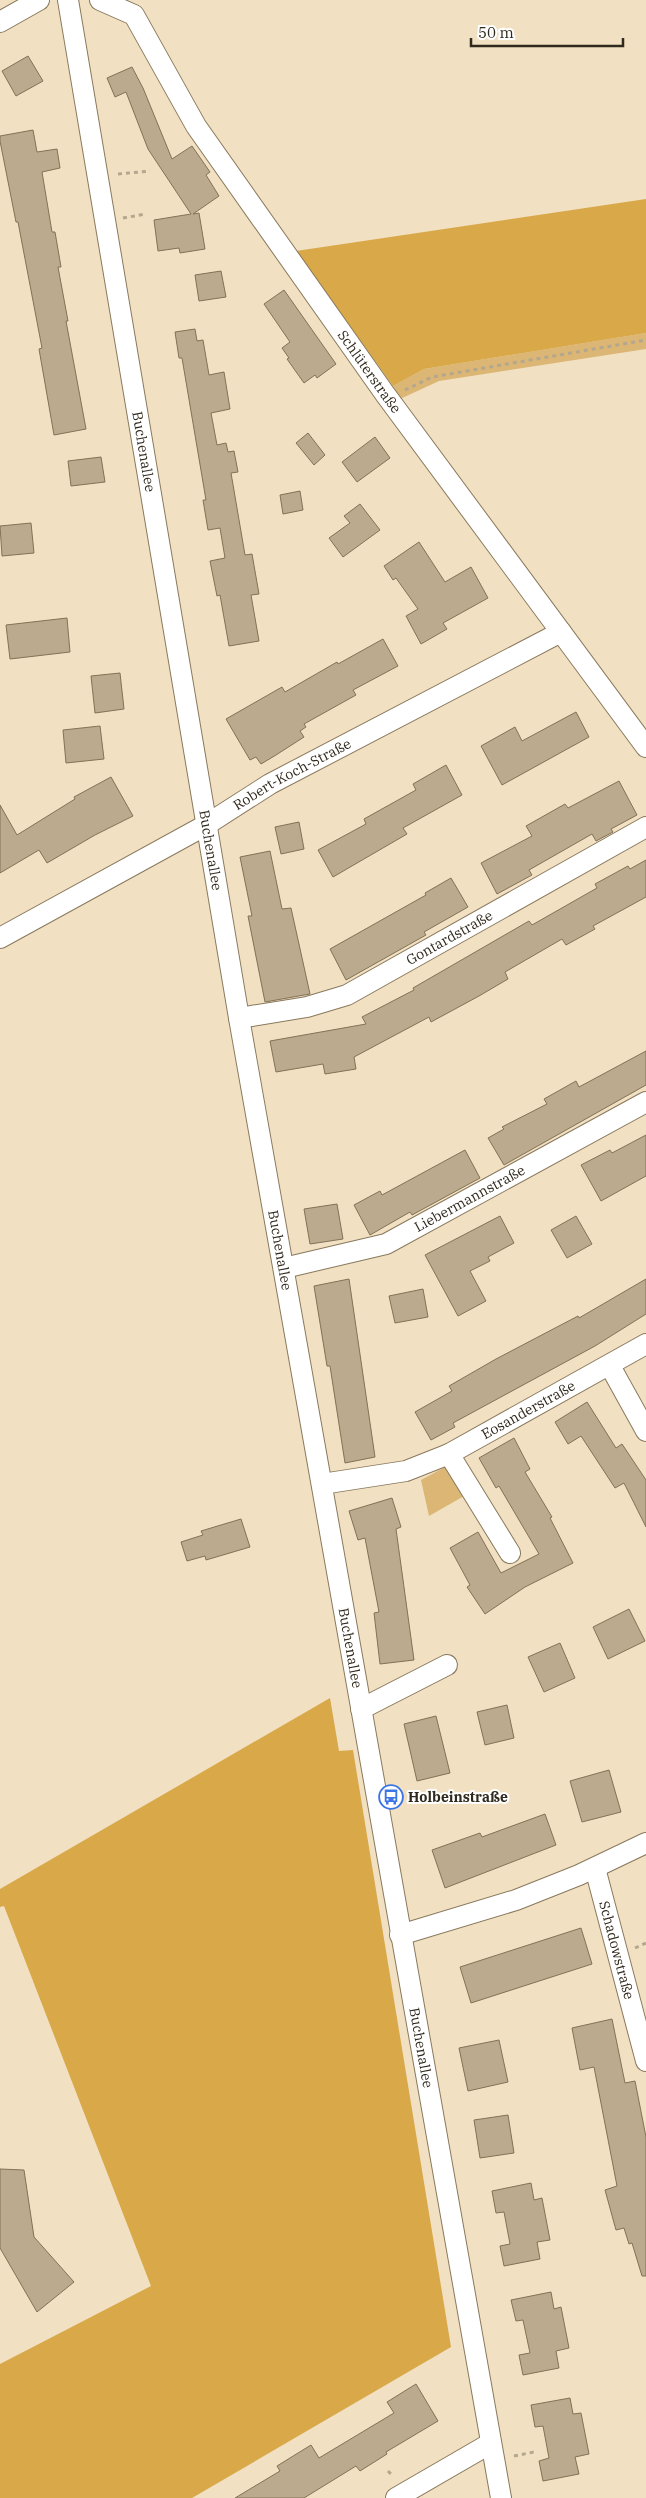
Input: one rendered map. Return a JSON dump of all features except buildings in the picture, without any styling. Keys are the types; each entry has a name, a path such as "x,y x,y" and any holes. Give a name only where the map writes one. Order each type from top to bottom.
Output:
{"street":[{"path":"0,22 39,0"},
{"name":"Buchenallee","path":"68,0 239,1018 501,2498"},
{"name":"Schlüterstraße","path":"100,0 134,15 196,126 389,399 646,747"},
{"name":"Robert-Koch-Straße","path":"0,938 206,825 270,784 561,632"},
{"name":"Gontardstraße","path":"239,1018 307,1007 347,995 646,827"},
{"name":"Liebermannstraße","path":"284,1268 386,1244 646,1102"},
{"name":"Eosanderstraße","path":"322,1484 406,1471 449,1454 610,1366 646,1344"},
{"path":"610,1366 646,1431"},
{"path":"449,1454 510,1553"},
{"path":"361,1709 447,1665"},
{"path":"400,1935 516,1900 594,1868 646,1843"},
{"name":"Schadowstraße","path":"594,1868 646,2061"},
{"path":"396,2498 491,2443"}],"path":[{"path":"97,176 150,171"},
{"path":"389,399 432,378 646,340"}],"shaded area":[{"path":"646,199 646,333 424,369 393,386 296,251"},
{"path":"646,333 646,349 439,381 400,399 393,386 424,369"},
{"path":"447,1466 464,1496 429,1516 421,1480"},
{"path":"330,1698 339,1751 353,1750 451,2347 192,2498 0,2498 0,2364 151,2286 4,1906 0,1907 0,1889"}],"place":[{"name":"Holbeinstraße","path":"391,1797"}]}
